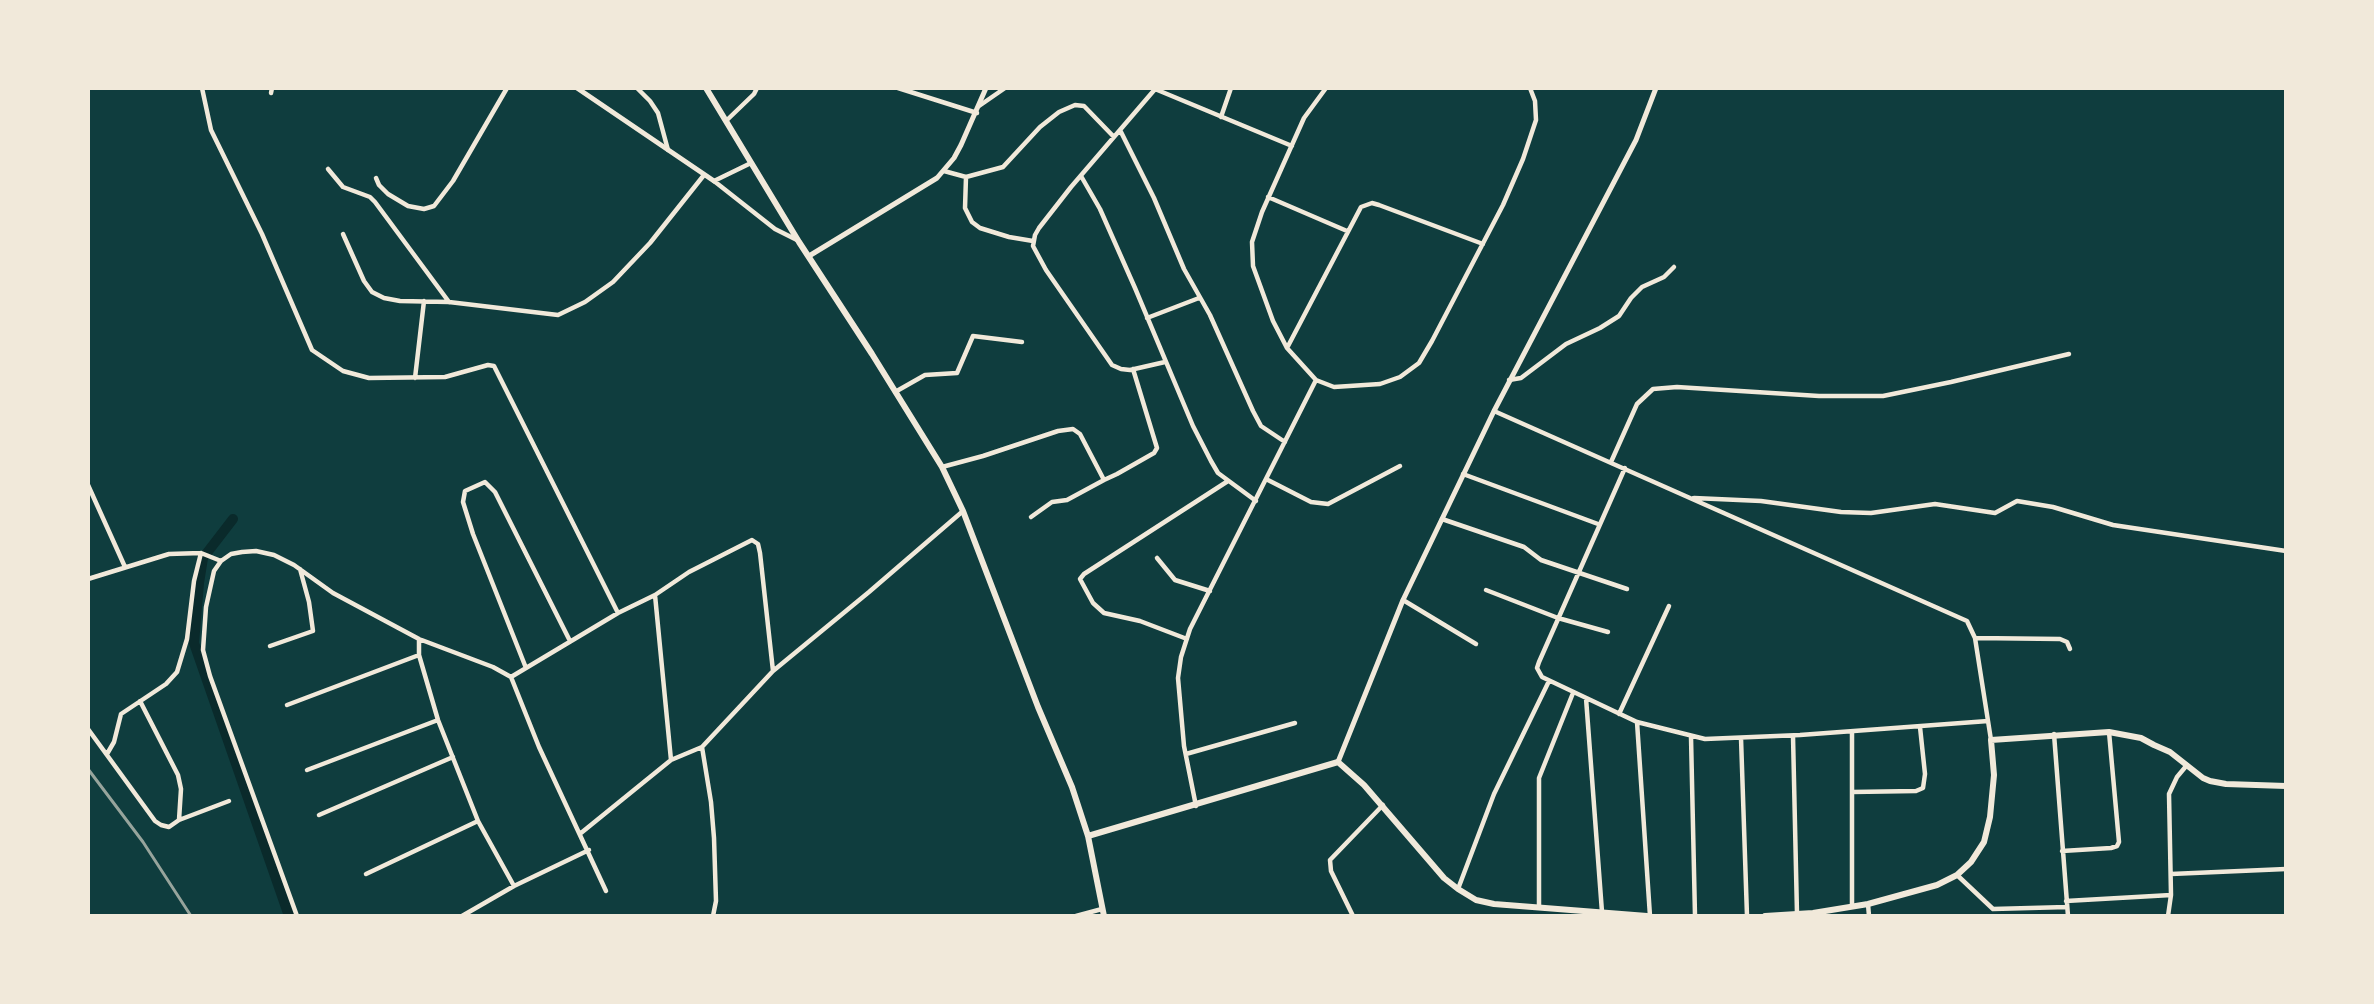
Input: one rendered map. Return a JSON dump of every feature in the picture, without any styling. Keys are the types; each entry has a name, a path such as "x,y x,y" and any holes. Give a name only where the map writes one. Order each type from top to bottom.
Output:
{"main road":[{"path":"706,88 799,242 942,467 963,511 1038,707 1072,787 1088,836 1103,912"},
{"path":"1765,915 1797,914 1868,904 1937,885 1958,875 1971,862 1984,842 1994,795 1991,740 2109,732 2141,738 2170,752 2210,781 2226,784 2286,786"},
{"path":"1088,836 1196,806 1338,762 1383,806 1429,861 1458,889 1476,900 1494,904 1648,915"}],"street":[{"path":"202,88 211,130 262,234 312,350 330,364 358,376 415,378 454,376 488,365 494,366 618,613"},
{"path":"376,178 388,194 408,206 424,209 434,206 453,181 507,88"},
{"path":"577,88 714,182 775,229 799,242"},
{"path":"637,88 658,112 669,150"},
{"path":"727,120 754,94 757,88"},
{"path":"809,256 918,191 944,171 954,158 977,113 986,88"},
{"path":"979,106 1005,88"},
{"path":"1221,117 1231,88"},
{"path":"1326,88 1304,118 1268,197 1252,242 1253,266 1273,321 1287,348 1316,380 1334,387 1380,384 1400,377 1419,363 1503,205 1533,134 1536,120 1535,101 1530,88"},
{"path":"1338,762 1403,600 1509,380 1636,140 1656,88"},
{"path":"898,89 977,113"},
{"path":"1165,362 1133,369 1114,367 1102,354 1036,255 1034,241 1040,228 1155,89 1292,146"},
{"path":"944,171 966,177 1003,167 1041,127 1059,112 1075,105 1084,106 1114,136"},
{"path":"1120,130 1154,198 1184,269 1210,315 1261,426 1285,442"},
{"path":"714,182 751,163"},
{"path":"328,169 343,187 370,197 375,202 448,302"},
{"path":"344,234 364,281 372,292 390,300 448,302 558,315 585,302 613,282 650,243 704,175"},
{"path":"1081,176 1100,209 1210,461 1228,481 1256,501"},
{"path":"966,177 965,208 972,222 1003,235 1034,241"},
{"path":"1268,197 1347,231"},
{"path":"1287,348 1361,207 1372,203 1483,244"},
{"path":"1509,380 1521,378 1566,344 1619,316 1642,287 1664,277 1674,267"},
{"path":"1147,318 1199,298"},
{"path":"415,378 424,301"},
{"path":"895,392 925,375 957,374 973,336 1022,342"},
{"path":"1611,462 1636,404 1653,389 1677,387 1820,396 1883,396 2069,354"},
{"path":"1031,518 1052,502 1067,500 1154,453 1157,448 1133,369"},
{"path":"1196,806 1186,754 1178,678 1187,639 1316,380"},
{"path":"1494,411 1967,621 1975,638 1991,740"},
{"path":"942,467 1059,431 1073,429 1080,434 1104,480"},
{"path":"1266,479 1311,502 1328,504 1400,466"},
{"path":"1625,468 1598,524 1537,668 1539,674 1549,681 1637,722 1691,737 1793,736 1988,721"},
{"path":"1463,474 1598,524"},
{"path":"1187,639 1140,621 1104,613 1093,603 1080,579 1084,574 1228,481"},
{"path":"526,668 473,534 463,502 465,491 485,482 495,492 570,641"},
{"path":"88,485 125,567"},
{"path":"1692,498 1742,499 1841,512 1872,513 1935,504 1995,513 2017,501 2053,507 2112,525 2286,550"},
{"path":"581,833 671,760 702,747 773,671 963,511"},
{"path":"1442,519 1524,546 1541,560 1628,589"},
{"path":"511,677 618,613 656,595 688,572 746,541 756,541 760,554 773,671"},
{"path":"297,915 210,676 203,650 206,607 214,571 221,561 231,554 256,551 274,555 300,569 333,592 419,639 493,667 511,677 539,747 589,850 606,891"},
{"path":"107,754 114,742 121,714 166,684 177,672 187,639 194,581 201,553"},
{"path":"88,579 169,554 201,553 221,561"},
{"path":"1157,558 1175,580 1210,591"},
{"path":"270,646 313,631 309,602 300,569"},
{"path":"1486,590 1558,618 1608,632"},
{"path":"656,595 671,760"},
{"path":"1403,600 1476,644"},
{"path":"1619,714 1669,606"},
{"path":"1975,638 2060,639 2067,642 2070,649"},
{"path":"419,639 420,656 438,720 478,821 514,886"},
{"path":"287,705 420,656"},
{"path":"1458,889 1494,794 1549,681"},
{"path":"1539,907 1539,778 1573,693"},
{"path":"1586,699 1602,912"},
{"path":"140,701 178,775 181,789 179,820"},
{"path":"307,770 438,720"},
{"path":"1637,722 1648,915"},
{"path":"1186,754 1294,723"},
{"path":"1852,792 1916,791 1923,788 1925,783 1920,727"},
{"path":"88,729 155,821 169,827 179,820 229,801"},
{"path":"1852,732 1852,906"},
{"path":"2062,851 2111,848 2117,846 2119,842 2109,732"},
{"path":"2054,734 2068,915"},
{"path":"1793,736 1797,914"},
{"path":"1691,737 1695,915"},
{"path":"1741,738 1747,915"},
{"path":"702,747 714,838 716,901 713,915"},
{"path":"319,815 453,757"},
{"path":"2168,915 2171,895 2169,794 2177,777 2187,765"},
{"path":"1353,915 1331,872 1330,860 1383,806"},
{"path":"366,874 478,821"},
{"path":"462,915 474,913 514,886 589,850"},
{"path":"2171,874 2286,869"},
{"path":"1958,875 1993,909 2171,895"},
{"path":"1868,904 1869,915"},
{"path":"1551,915 1552,907"},
{"path":"1076,915 1103,912"}],"waterway":[{"path":"233,519 203,558 194,643 289,916"}],"railway":[{"path":"88,769 143,842 191,916"}]}
